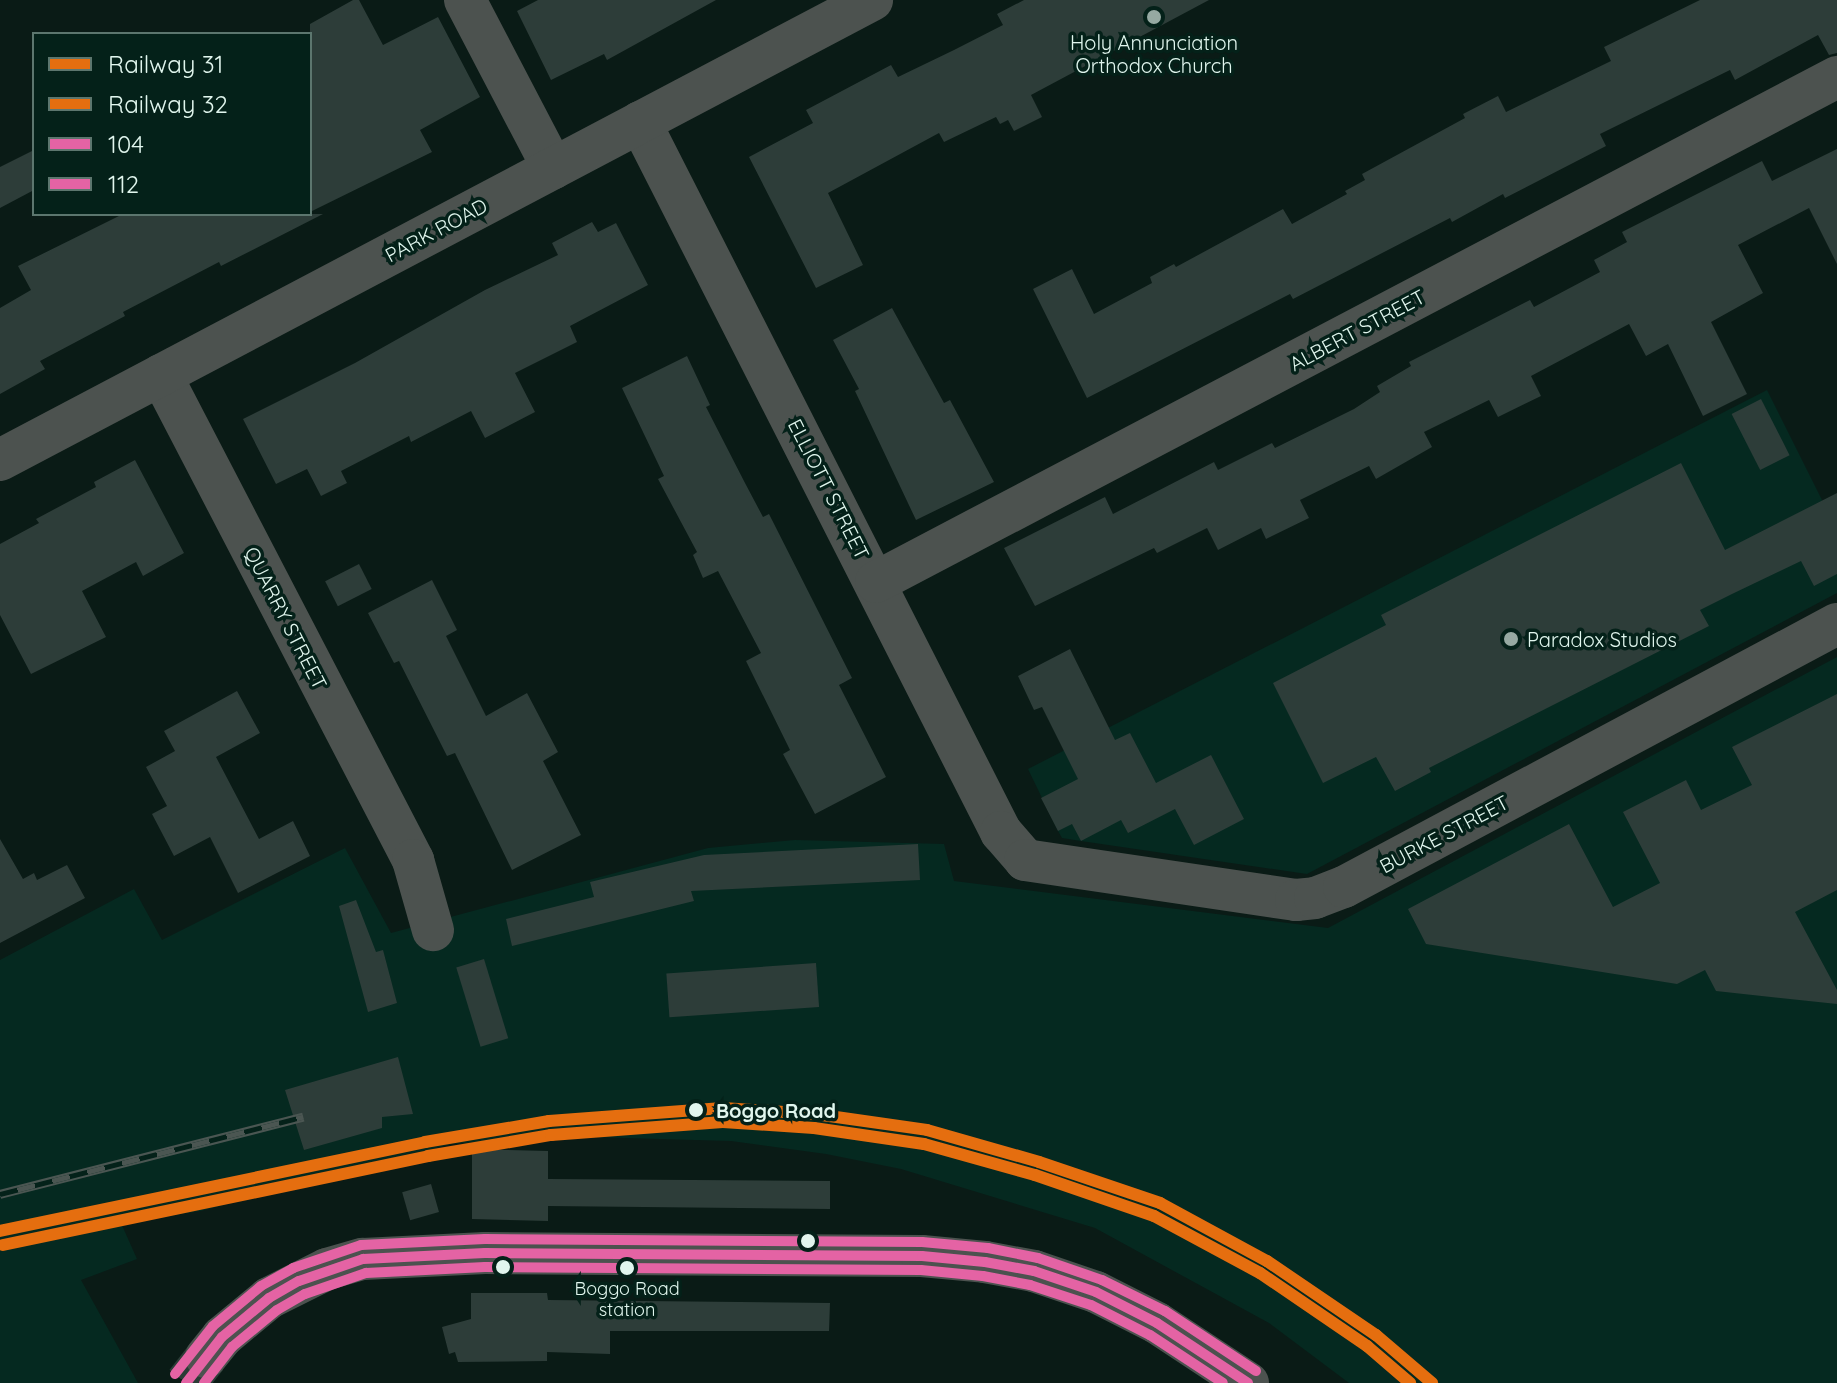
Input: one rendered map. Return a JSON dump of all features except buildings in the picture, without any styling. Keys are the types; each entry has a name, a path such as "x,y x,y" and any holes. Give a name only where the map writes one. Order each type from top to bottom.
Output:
{"street":[{"path":"465,0 553,168"},
{"name":"PARK ROAD","path":"0,460 872,0"},
{"name":"ALBERT STREET","path":"876,582 1837,77"},
{"name":"ELLIOTT STREET","path":"640,122 1001,832 1018,855"},
{"name":"QUARRY STREET","path":"161,375 413,860 433,930"},
{"name":"BURKE STREET","path":"1018,855 1034,863 1296,900 1315,898 1344,887 1837,624"},
{"path":"206,1357 222,1337 269,1298 327,1269 363,1259 473,1253 922,1256 1034,1271 1096,1292 1157,1323 1248,1383"}],"shaded area":[{"path":"1767,390 1837,530 1837,593 1307,874 1062,838 1028,769"},
{"path":"1837,657 1837,1383 1349,1383 1269,1323 1095,1228 901,1169 826,1154 731,1141 553,1136 452,1144 201,1211 121,1223 137,1259 81,1280 138,1383 0,1383 0,960 134,889 162,940 345,848 391,933 708,848 795,840 944,844 954,881 1328,928"}],"tunnel":[{"path":"186,1383 206,1357"}],"railway":[{"path":"0,1194 303,1117"}],"rail line":[{"name":"31","path":"0,1231 425,1142 549,1121 723,1108 815,1114 927,1130 1039,1162 1160,1203 1267,1261 1376,1335 1432,1383"},
{"name":"32","path":"3,1245 428,1156 551,1135 723,1122 814,1128 924,1144 1035,1175 1154,1216 1260,1273 1367,1346 1410,1383"}],"transit line":[{"path":"175,1374 213,1326 261,1286 293,1268 361,1245 485,1239 922,1242 988,1248 1038,1258 1102,1280 1165,1311 1256,1371"},
{"name":"104","path":"186,1383 222,1337 269,1298 299,1281 363,1259 485,1253 922,1256 985,1262 1034,1271 1096,1292 1157,1323 1248,1383"},
{"name":"112","path":"204,1383 232,1347 277,1310 305,1294 366,1273 485,1267 921,1270 983,1276 1030,1285 1091,1305 1150,1335 1223,1383"}],"place":[{"name":"Holy Annunciation Orthodox Church","path":"1154,17"},
{"name":"Paradox Studios","path":"1511,639"},
{"name":"Boggo Road","path":"696,1110"},
{"name":"Boggo Road station","path":"627,1268"}]}
